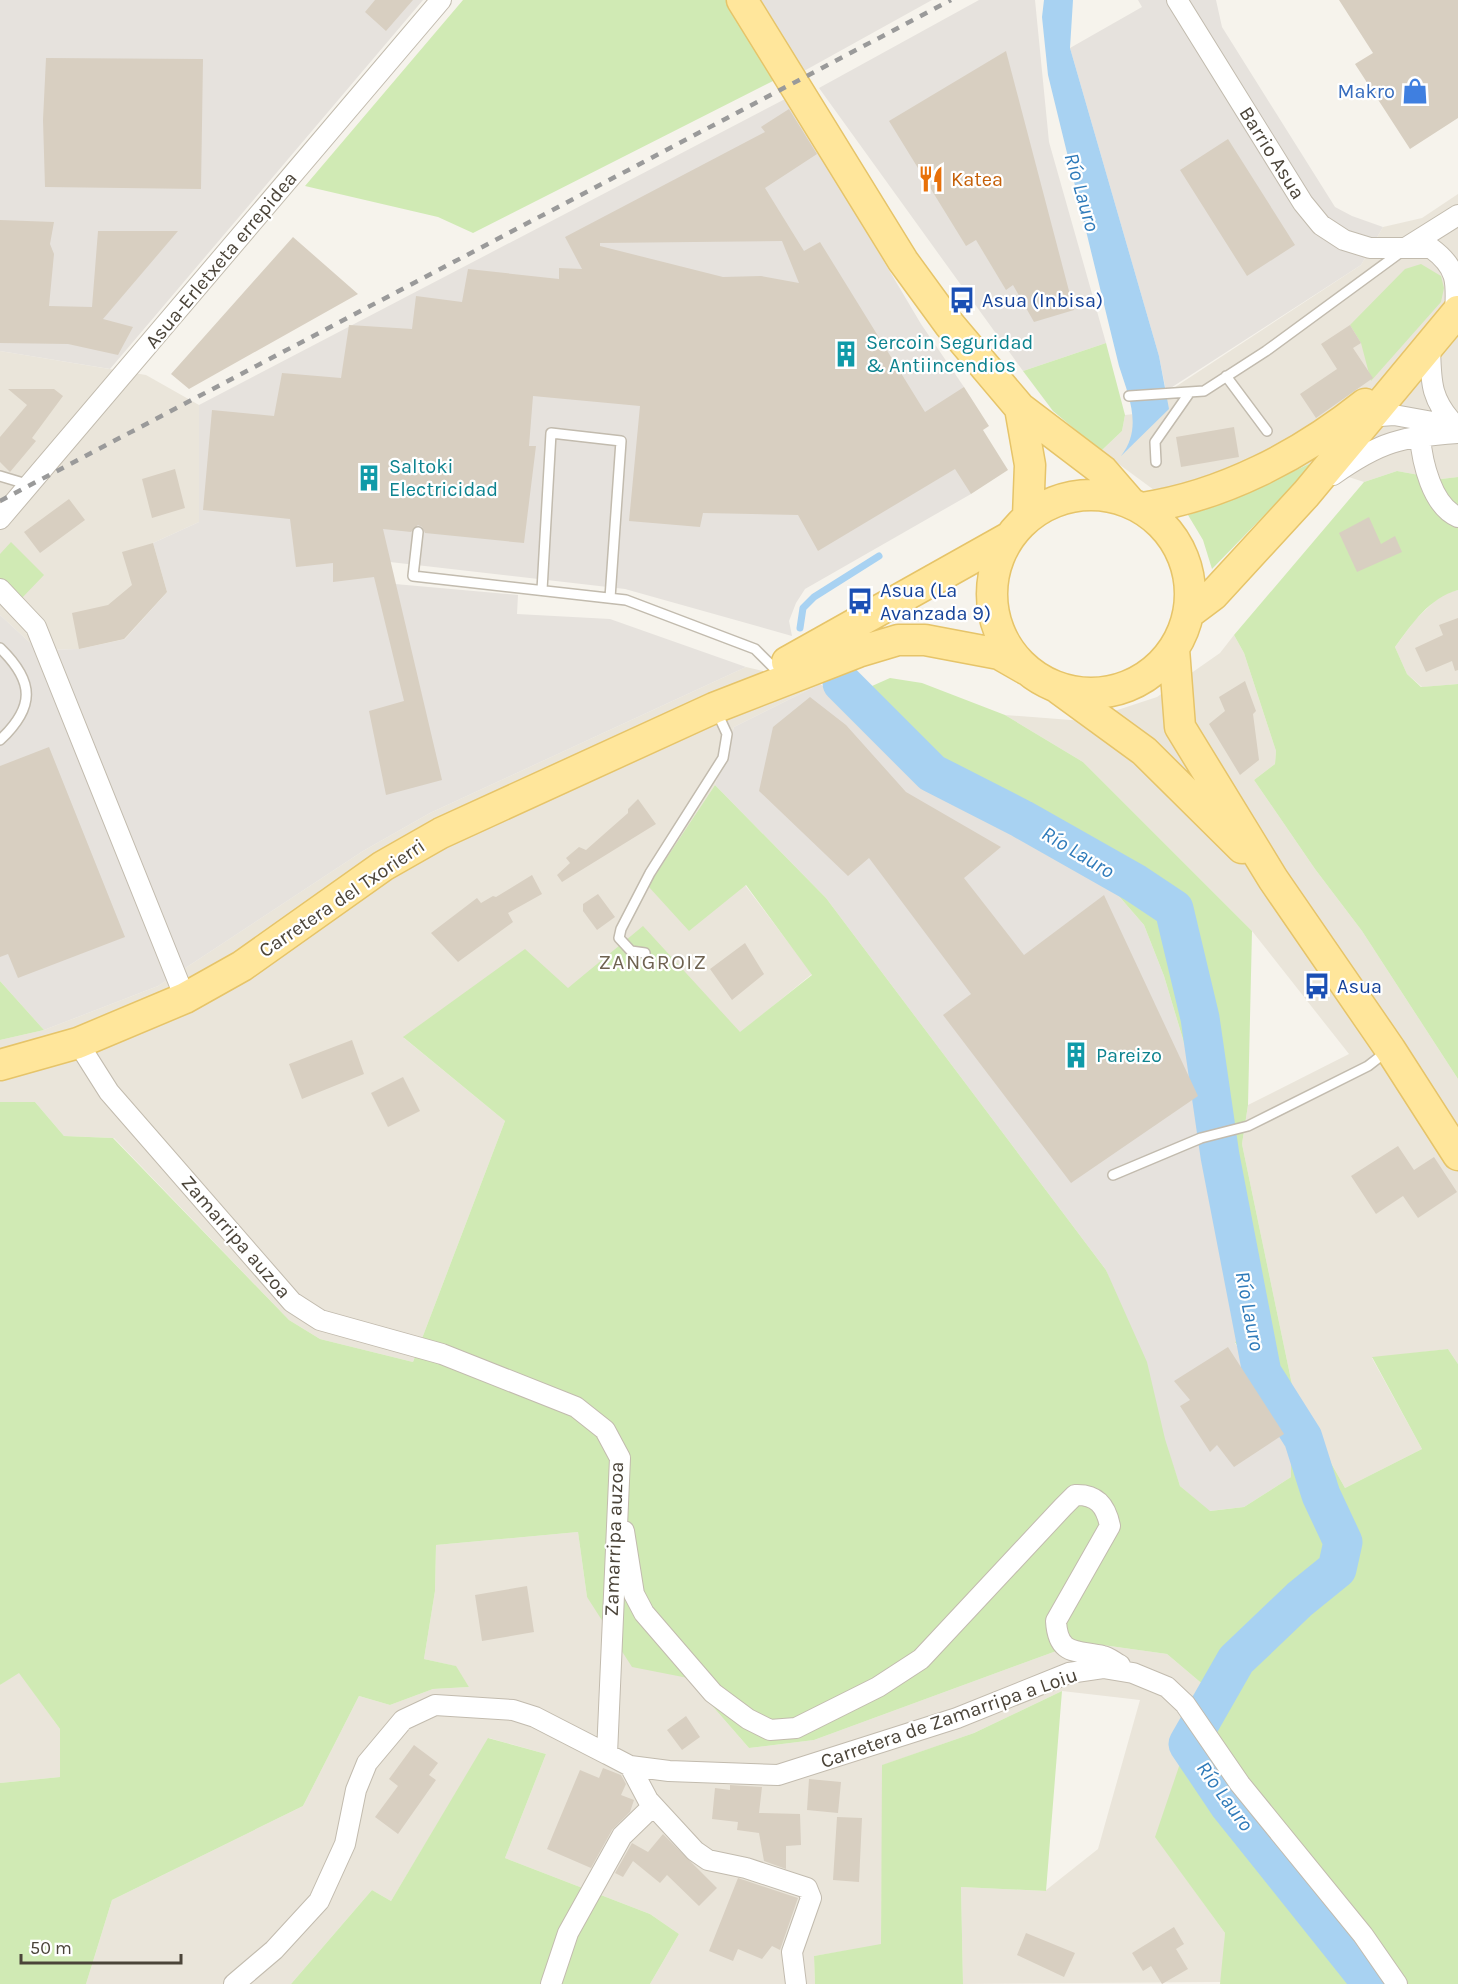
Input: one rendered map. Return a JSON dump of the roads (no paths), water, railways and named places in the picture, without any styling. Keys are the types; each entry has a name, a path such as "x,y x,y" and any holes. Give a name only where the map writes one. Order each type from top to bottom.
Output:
{"main road":[{"path":"742,0 903,261 949,324 1020,408 1103,471 1136,505 1166,527 1182,553 1190,583 1189,614 1174,649 1156,669 1134,684 1109,692 1082,693 1056,687"},
{"path":"1189,614 1212,594 1306,494 1457,313"},
{"path":"714,708 741,686 804,654 1018,527 1051,503 1076,495 1103,495 1136,505 1172,503 1242,478 1285,459 1335,426 1408,369"},
{"path":"1020,408 1030,465 1018,527 996,564 992,593 995,622 1008,648 1027,670"},
{"path":"714,708 866,649 898,640 925,640 999,654 1056,687 1144,751 1273,879"},
{"path":"1174,649 1174,677 1180,727 1273,879 1390,1048 1458,1155"},
{"name":"Carretera del Txorierri","path":"0,1065 78,1043 185,998 242,966 383,866 441,833 714,708"}],"street":[{"name":"Asua-Erletxeta errepidea","path":"0,519 441,0"},
{"name":"Barrio Asua","path":"1177,0 1303,203 1321,225 1344,240 1370,248 1431,249 1454,269 1457,285 1457,313"},
{"name":"Barrio Asua","path":"1407,247 1458,215"},
{"path":"1430,344 1432,390 1441,409 1457,428"},
{"path":"1335,426 1369,416 1394,415 1457,428"},
{"path":"1306,494 1356,459 1390,441 1457,428"},
{"path":"1420,436 1422,462 1428,477 1448,512 1458,517"},
{"path":"0,589 36,627 185,998"},
{"name":"Zamarripa auzoa","path":"78,1043 110,1092 292,1302 320,1320 442,1354 576,1407 605,1430 620,1458 607,1754"},
{"path":"618,1496 633,1594 644,1613 713,1693 748,1719 770,1731 796,1728 878,1687 921,1659 1076,1495 1086,1495 1101,1502 1110,1526 1056,1621 1057,1635 1070,1650 1106,1656 1132,1673"},
{"name":"Carretera de Zamarripa a Loiu","path":"607,1754 630,1766 669,1771 778,1775 957,1718 1069,1673 1103,1668 1132,1673 1167,1687 1185,1704 1239,1784 1364,1935 1397,1984"},
{"path":"234,1984 274,1950 319,1901 345,1844 356,1790 368,1763 403,1720 435,1705 513,1710 535,1717 607,1754"},
{"path":"630,1766 653,1806 695,1851 708,1860 746,1868 807,1888 811,1898 792,1953 796,1984"},
{"path":"550,1984 568,1933 622,1836 653,1806"}],"lane":[{"name":"Barrio Asua","path":"1128,396 1204,391 1266,351 1407,247"},
{"path":"1226,376 1267,431"},
{"path":"1156,462 1155,442 1168,419 1190,392"},
{"path":"542,590 552,433 621,441 610,598"},
{"path":"0,476 30,485"},
{"path":"418,532 413,576 626,600 755,649 774,668"},
{"path":"0,648 21,675 26,705 19,722 0,740"},
{"path":"645,953 631,951 619,938 621,929 650,873 723,758 727,734 714,708"},
{"path":"1113,1175 1201,1138 1248,1126 1368,1066 1390,1048"}],"water":[{"path":"1044,0 1073,0 1070,48 1159,356 1169,409 1121,456 1128,445 1131,434 1132,412 1048,75 1042,17"}],"waterway":[{"name":"Río Lauro","path":"800,628 803,608 814,597 879,556"},
{"name":"Río Lauro","path":"842,683 932,773 1022,819 1135,883 1174,909 1200,1018 1220,1156 1262,1373 1303,1438 1321,1495 1343,1542 1337,1569 1300,1599 1236,1660 1188,1744 1229,1805 1372,1984"}],"railway":[{"path":"0,501 951,0"}],"place":[{"name":"Makro","path":"1415,91"},
{"name":"Katea","path":"931,179"},
{"name":"Asua (Inbisa)","path":"962,300"},
{"name":"Sercoin Seguridad & Antiincendios","path":"846,354"},
{"name":"Saltoki Electricidad","path":"369,478"},
{"name":"Asua (La Avanzada 9)","path":"860,601"},
{"name":"Asua","path":"1317,986"},
{"name":"Pareizo","path":"1076,1055"}],"district":[{"name":"ZANGROIZ","path":"653,962"}]}
